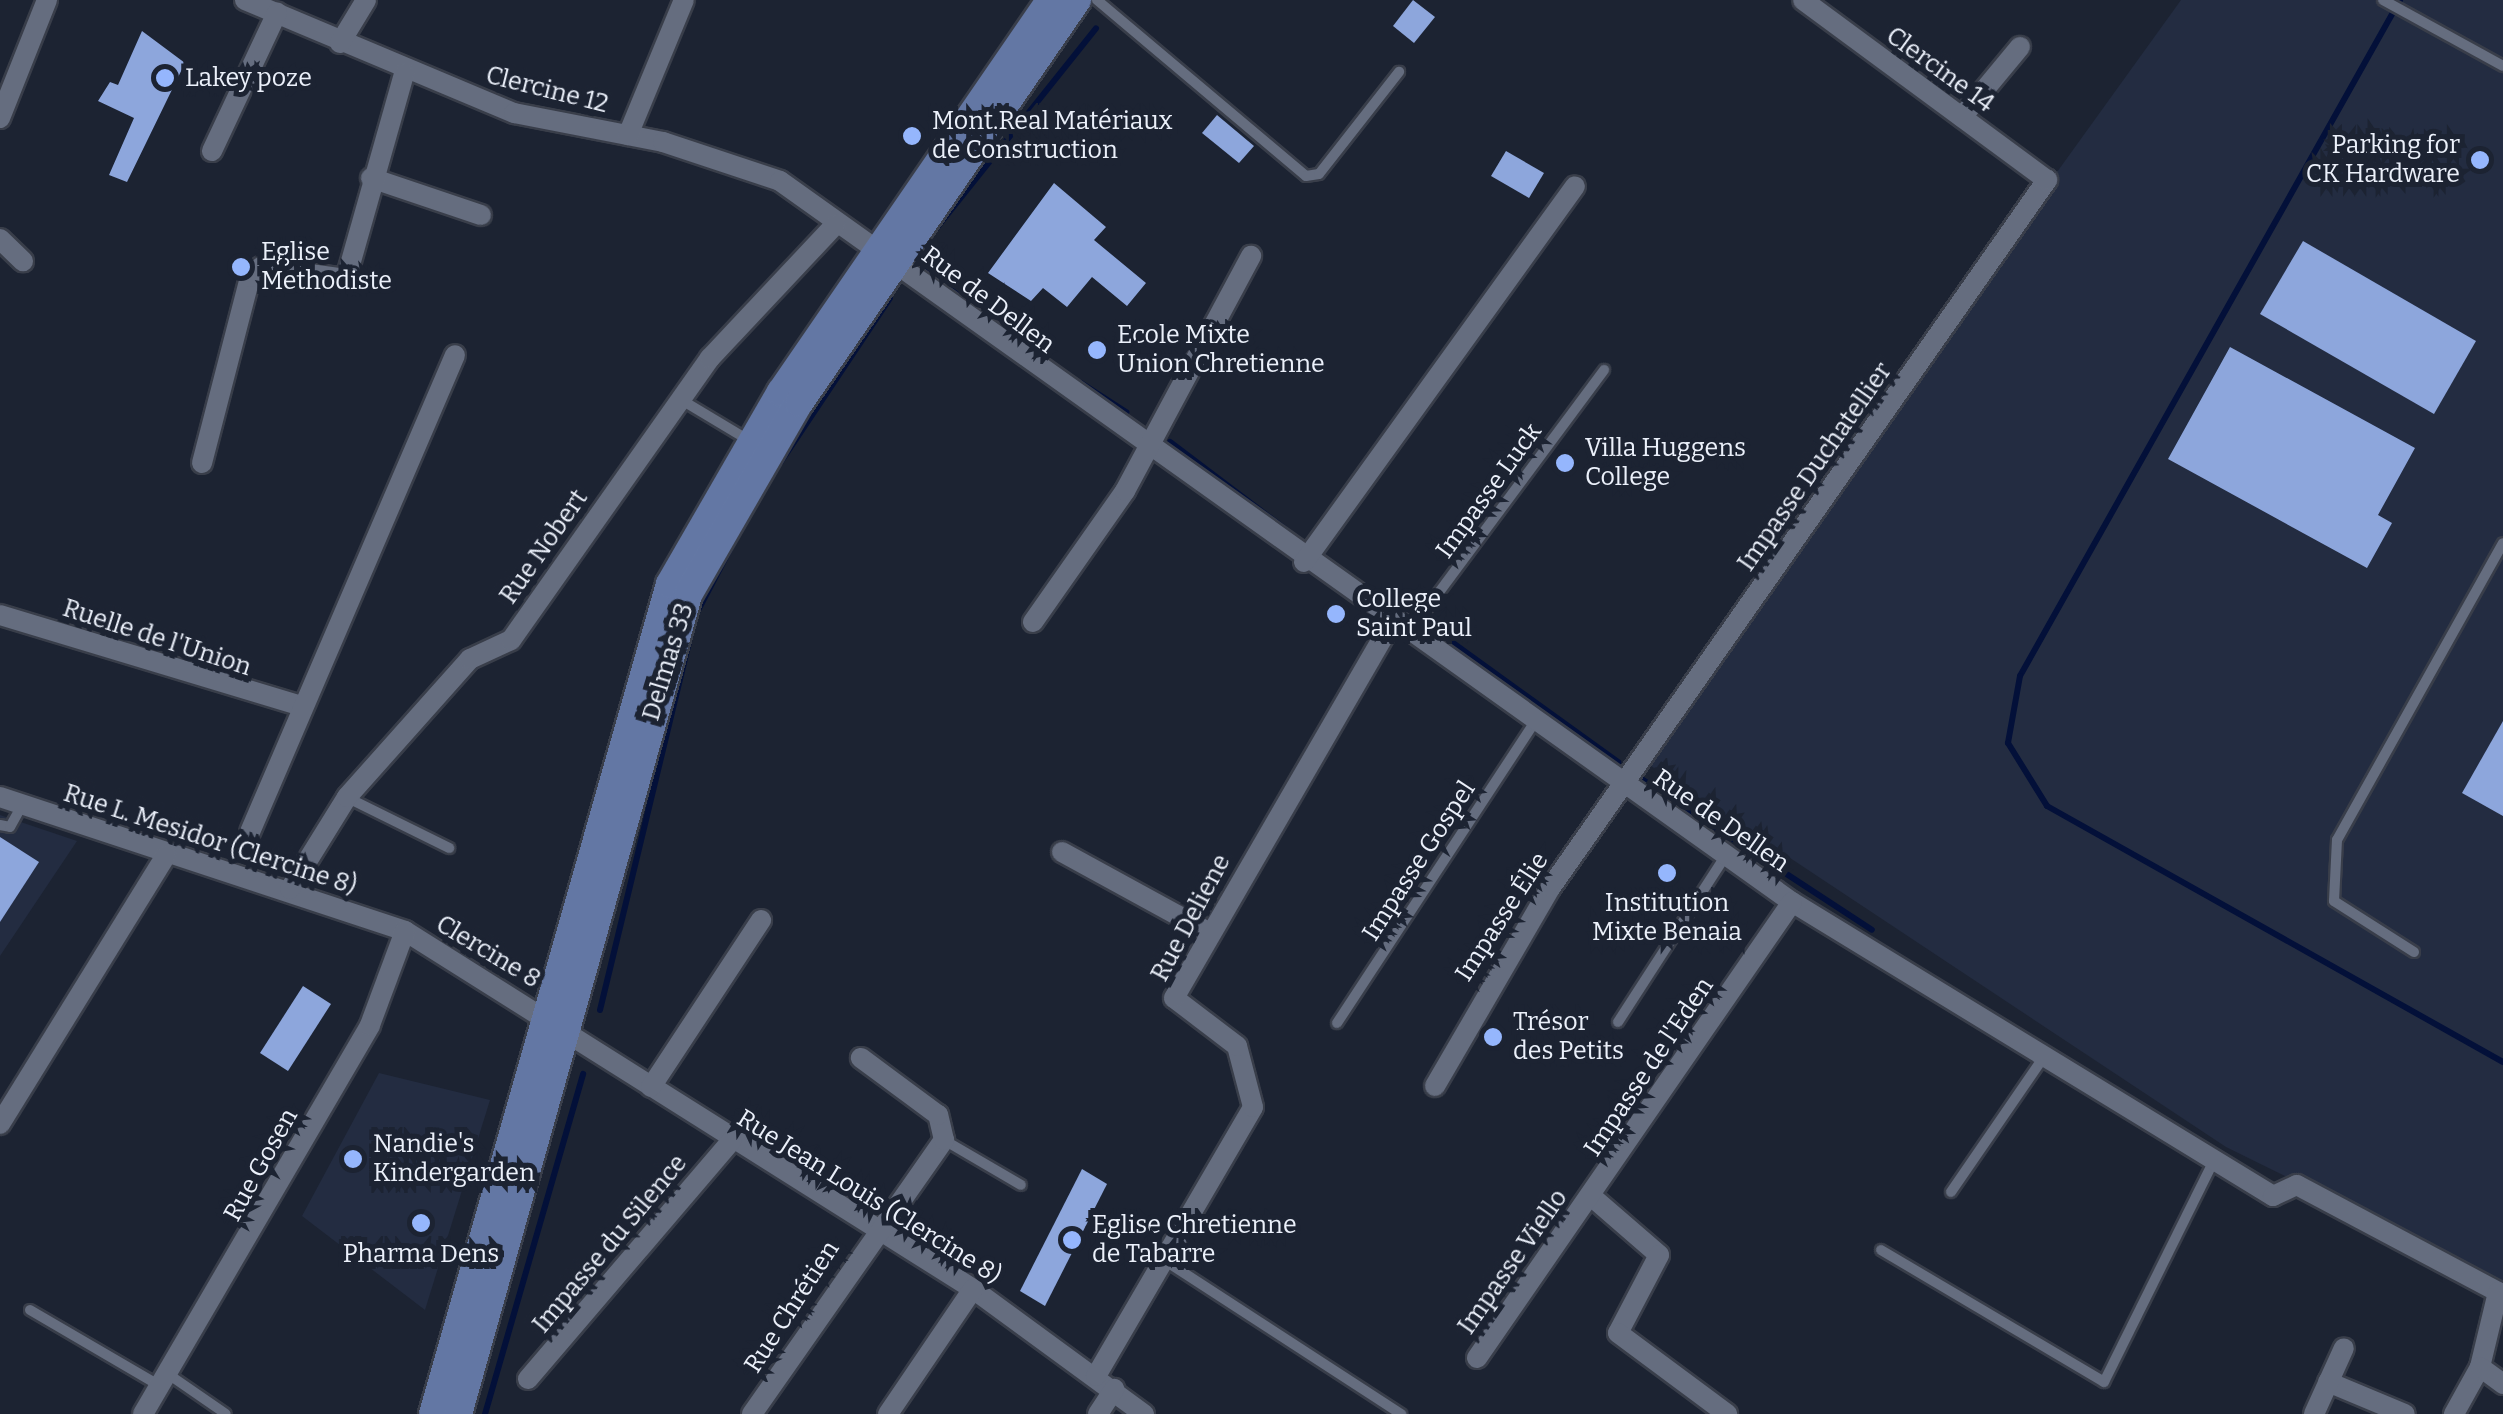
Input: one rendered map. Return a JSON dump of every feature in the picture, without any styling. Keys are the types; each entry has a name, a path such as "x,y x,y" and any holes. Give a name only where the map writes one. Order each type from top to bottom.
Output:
{"main road":[{"name":"Delmas 33","path":"433,1414 688,595 885,254 1050,0"},
{"name":"Delmas 33","path":"458,1414 670,584 750,441 1077,0"}],"street":[{"path":"0,118 47,0"},
{"name":"Clercine 12","path":"245,0 404,74 514,113 628,135 780,181 835,225 885,254"},
{"path":"340,43 366,0"},
{"path":"628,135 684,0"},
{"name":"Clercine 14","path":"1803,0 2047,180"},
{"path":"212,151 277,13"},
{"path":"1962,117 2020,47"},
{"path":"202,463 253,271 346,278 404,74"},
{"path":"372,178 481,215"},
{"name":"Impasse Duchatellier","path":"1623,783 2047,180"},
{"path":"1304,562 1575,186"},
{"name":"Rue Nobert","path":"290,888 348,797 470,659 511,640 679,399 800,254 835,225"},
{"path":"0,239 23,262"},
{"name":"Rue de Dellen","path":"885,254 1141,447 1792,902 2041,1061 2273,1196 2296,1185 2498,1292 2480,1367"},
{"path":"1034,622 1125,491 1141,447 1252,256"},
{"path":"250,832 301,728 298,705 455,355"},
{"name":"Ruelle de l'Union","path":"0,615 298,705"},
{"name":"Rue Deliene","path":"1096,1376 1253,1107 1237,1046 1174,1002 1208,932 1399,629"},
{"name":"Impasse Élie","path":"1434,1086 1471,1010 1623,783"},
{"name":"Rue L. Mesidor (Clercine 8)","path":"0,796 166,855 290,888 404,931"},
{"path":"1062,852 1208,932"},
{"path":"0,1124 166,855"},
{"name":"Impasse de l'Eden","path":"1727,1414 1618,1333 1659,1255 1591,1196 1792,902"},
{"path":"651,1087 761,920"},
{"name":"Clercine 8","path":"404,931 556,1022"},
{"name":"Rue Gosen","path":"143,1414 370,1025 404,931"},
{"name":"Rue Jean Louis (Clercine 8)","path":"556,1022 731,1141 972,1289 1144,1414"},
{"path":"861,1058 938,1115 944,1140"},
{"name":"Rue Chrétien","path":"752,1414 875,1227 944,1140"},
{"name":"Impasse du Silence","path":"528,1379 731,1141"},
{"name":"Impasse Viello","path":"1477,1358 1591,1196"},
{"path":"888,1414 972,1289"},
{"path":"2314,1414 2344,1348"},
{"path":"2454,1414 2480,1367 2503,1384"},
{"path":"2328,1382 2405,1414"},
{"path":"1098,1414 1114,1389"}],"lane":[{"path":"1098,0 1306,176 1318,174 1399,72"},
{"path":"2383,0 2503,66"},
{"name":"Impasse Luck","path":"1399,629 1604,370"},
{"path":"679,399 750,441"},
{"path":"2414,952 2334,901 2337,840 2503,543"},
{"name":"Impasse Gospel","path":"1337,1023 1535,722"},
{"path":"348,797 449,848"},
{"path":"0,825 10,827 22,805"},
{"path":"1618,1022 1726,854"},
{"path":"1951,1192 2041,1061"},
{"path":"944,1140 1021,1185"},
{"path":"1881,1250 2104,1382 2215,1159"},
{"path":"1164,1259 1401,1414"},
{"path":"30,1310 226,1414"}],"shaded area":[{"path":"2181,0 2503,0 2503,1283 2226,1147 1636,756"},
{"path":"0,815 77,841 0,956"},
{"path":"379,1073 490,1100 425,1310 302,1216"}],"building":[{"path":"1413,0 1435,17 1414,43 1393,26"},
{"name":"Lakey poze","path":"142,31 185,63 127,182 109,175 134,118 98,101 110,82 118,85"},
{"path":"1217,115 1254,146 1239,163 1202,133"},
{"path":"1506,151 1544,173 1529,198 1491,176"},
{"path":"1054,183 1106,227 1094,240 1146,283 1127,306 1092,277 1067,307 1043,288 1031,301 988,273"},
{"path":"2303,241 2476,341 2434,414 2260,314"},
{"path":"2230,347 2415,448 2378,515 2392,523 2367,568 2168,459"},
{"path":"2503,721 2503,816 2462,793"},
{"path":"0,837 39,862 0,922"},
{"path":"303,986 331,1004 288,1071 260,1053"},
{"path":"1082,1169 1107,1184 1045,1306 1020,1291"}],"waterway":[{"path":"2400,0 2020,676 2008,743 2047,806 2503,1062"},
{"path":"935,230 1096,28"},
{"path":"913,263 965,300"},
{"path":"780,463 890,298"},
{"path":"1081,383 1126,412"},
{"path":"1170,442 1285,529"},
{"path":"695,616 736,538"},
{"path":"1364,585 1395,606"},
{"path":"1435,630 1618,762"},
{"path":"600,1010 689,642"},
{"path":"1640,778 1872,930"},
{"path":"485,1414 583,1074"}],"place":[{"name":"Lakey poze","path":"165,78"},
{"name":"Mont.Real Matériaux de Construction","path":"912,136"},
{"name":"Parking for CK Hardware","path":"2480,160"},
{"name":"Eglise Methodiste","path":"241,267"},
{"name":"Ecole Mixte Union Chretienne","path":"1097,350"},
{"name":"Villa Huggens College","path":"1565,463"},
{"name":"College Saint Paul","path":"1336,614"},
{"name":"Institution Mixte Benaia","path":"1667,873"},
{"name":"Trésor des Petits","path":"1493,1037"},
{"name":"Nandie's Kindergarden","path":"353,1159"},
{"name":"Pharma Dens","path":"421,1223"},
{"name":"Eglise Chretienne de Tabarre","path":"1072,1240"}]}
